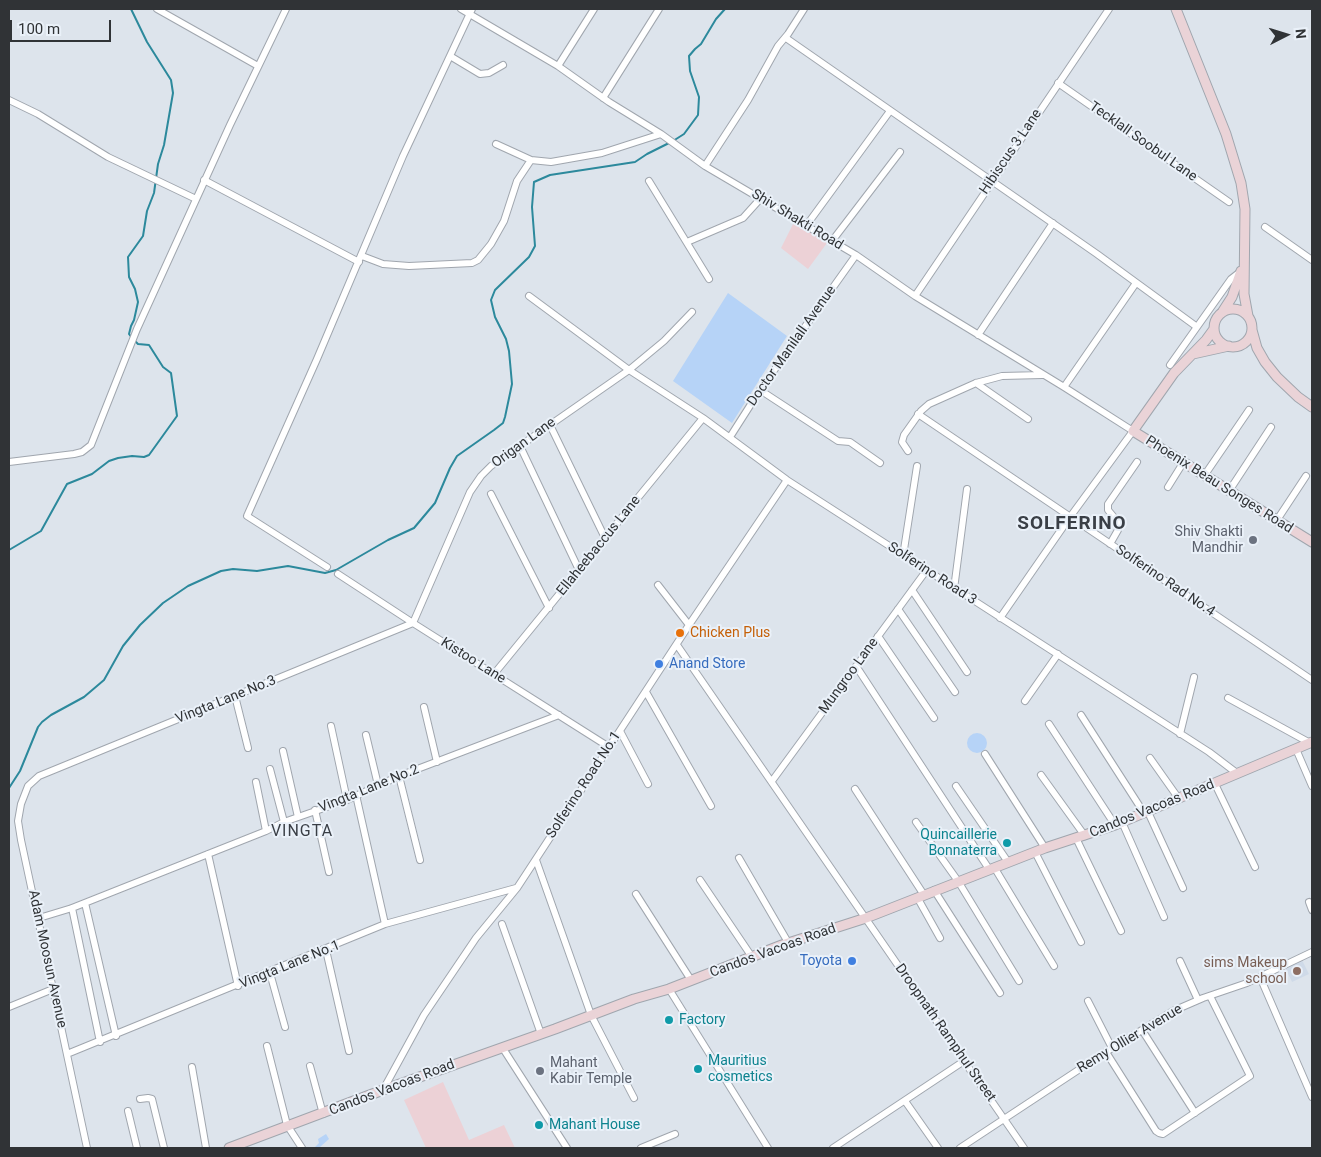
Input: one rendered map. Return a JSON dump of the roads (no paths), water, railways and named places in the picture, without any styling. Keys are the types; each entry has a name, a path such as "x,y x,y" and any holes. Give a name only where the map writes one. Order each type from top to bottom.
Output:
{"main road":[{"path":"1176,9 1235,161 1241,183 1245,209 1242,267 1244,294 1257,348 1277,377 1298,397 1312,407"},
{"path":"1229,346 1220,342 1214,329 1216,319 1232,297 1242,267"},
{"path":"1223,311 1234,308 1248,316"},
{"path":"1192,354 1240,345 1251,334 1252,328"},
{"name":"Phoenix Beau Songes Road","path":"1214,329 1174,373 1133,431 1312,542"},
{"name":"Candos Vacoas Road","path":"229,1148 251,1144 287,1125 322,1114 382,1090 542,1034 634,999 866,918 1045,848 1119,824 1311,743"}],"street":[{"path":"157,9 258,66"},
{"path":"9,462 74,454 82,452 91,446 137,329 204,180 286,9"},
{"name":"Shiv Shakti Road","path":"461,9 471,11 661,134 705,166 856,255 915,296 1133,431"},
{"path":"558,66 594,9"},
{"path":"603,98 660,9"},
{"path":"705,166 748,100 778,46 786,38 804,9"},
{"name":"Hibiscus 3 Lane","path":"915,296 1109,9"},
{"path":"327,567 247,516 403,156 471,11"},
{"path":"786,38 1052,223 1197,327"},
{"path":"450,56 480,74 490,73 503,65"},
{"name":"Tecklall Soobul Lane","path":"1058,83 1229,202"},
{"path":"9,100 38,114 108,157 196,199"},
{"path":"806,226 890,111"},
{"path":"496,144 531,160 551,162 602,153 661,134"},
{"path":"832,241 900,152"},
{"path":"204,180 360,259 383,264 409,266 472,263 478,260 491,244 504,221 517,180 531,160"},
{"path":"649,181 709,279"},
{"path":"687,242 743,218 761,198"},
{"path":"978,335 1052,223"},
{"path":"1265,227 1312,260"},
{"name":"Doctor Manilall Avenue","path":"730,437 760,390 856,255"},
{"path":"1170,365 1230,279 1242,267"},
{"path":"1064,387 1136,283"},
{"name":"Solferino Road 3","path":"529,296 629,370 704,418 788,480 926,571 1058,654 1238,774"},
{"name":"Origan Lane","path":"412,624 470,492 481,476 491,466 629,370 664,342 692,312"},
{"path":"908,451 904,446 902,438 918,414 928,404 976,383 1002,376 1043,375"},
{"path":"976,383 1028,419"},
{"path":"760,390 838,441 850,442 880,463"},
{"path":"1204,476 1249,410"},
{"name":"Solferino Rad No.4","path":"918,414 1312,680"},
{"name":"Ellaheebaccus Lane","path":"494,674 704,418"},
{"path":"550,425 606,538"},
{"path":"1229,491 1271,427"},
{"path":"1000,618 1133,431"},
{"path":"520,446 580,570"},
{"path":"1110,544 1118,527 1117,519 1108,510 1108,504 1137,462"},
{"path":"1168,488 1183,463"},
{"path":"903,556 917,466"},
{"path":"1277,520 1306,476"},
{"name":"Solferino Road No.1","path":"382,1090 424,1015 476,938 517,888 689,625 788,480"},
{"path":"954,589 967,489"},
{"path":"491,494 549,608"},
{"name":"Mungroo Lane","path":"772,781 926,571"},
{"name":"Kistoo Lane","path":"338,574 412,624 609,747"},
{"path":"658,585 689,625"},
{"path":"912,590 967,672"},
{"path":"898,609 955,692"},
{"name":"Vingta Lane No.3","path":"39,776 412,624"},
{"path":"878,636 934,718"},
{"name":"Droopnath Ramphul Street","path":"677,645 1024,1148"},
{"path":"1025,700 1058,654"},
{"path":"856,666 1054,966"},
{"path":"1180,734 1194,678"},
{"path":"646,692 711,806"},
{"path":"235,696 248,748"},
{"path":"1228,698 1311,743"},
{"path":"424,708 437,762"},
{"name":"Vingta Lane No.2","path":"39,918 85,903 266,832 298,816 347,800 399,776 559,715"},
{"path":"1081,715 1146,812 1183,888"},
{"path":"1048,724 1119,824 1164,917"},
{"path":"331,726 347,800"},
{"path":"620,731 648,784"},
{"path":"366,735 378,785"},
{"path":"1296,749 1312,786"},
{"path":"283,751 298,816"},
{"path":"985,754 1045,848"},
{"path":"1150,758 1179,799"},
{"path":"270,768 284,822"},
{"path":"1041,775 1080,837 1121,931"},
{"name":"Adam Moosun Avenue","path":"39,776 28,786 21,804 18,821 87,1148"},
{"path":"399,776 420,860"},
{"path":"256,782 266,832"},
{"path":"1215,784 1255,867"},
{"path":"956,786 1008,862"},
{"path":"856,789 921,896 940,938"},
{"path":"356,795 386,924"},
{"path":"314,810 329,872"},
{"path":"916,822 958,881 1019,980"},
{"path":"1036,852 1081,942"},
{"path":"208,854 238,986"},
{"path":"739,858 789,944"},
{"path":"536,860 591,1015 634,1098"},
{"path":"700,880 752,957"},
{"name":"Vingta Lane No.1","path":"67,1054 116,1036 386,924 517,888"},
{"path":"934,890 1000,993"},
{"path":"636,894 691,980"},
{"path":"1309,902 1312,910"},
{"path":"85,903 116,1036"},
{"path":"72,908 100,1042"},
{"path":"502,924 542,1034"},
{"path":"326,950 349,1050"},
{"name":"Remy Ollier Avenue","path":"960,1148 1109,1050 1173,1012 1198,1000 1260,977 1312,952"},
{"path":"1180,961 1198,1000"},
{"path":"270,973 285,1027"},
{"path":"1260,977 1312,1097"},
{"path":"669,988 768,1148"},
{"path":"9,1007 53,989"},
{"path":"1088,1001 1109,1050 1159,1133 1163,1134 1249,1078 1250,1074 1210,996"},
{"path":"1142,1030 1195,1113"},
{"path":"268,1046 287,1125 302,1148"},
{"path":"502,1047 567,1148"},
{"path":"833,1148 964,1061"},
{"path":"310,1066 322,1114"},
{"path":"192,1067 206,1148"},
{"path":"140,1098 152,1099 164,1148"},
{"path":"905,1100 938,1148"},
{"path":"128,1111 137,1148"},
{"path":"641,1148 675,1134"},
{"path":"844,1141 850,1148"}],"waterway":[{"path":"131,9 147,42 171,80 173,93 154,193 147,211 143,236 128,257 129,277 135,289 138,302 129,334 132,338"},
{"path":"673,141 684,134 698,115 699,97 690,71 689,56 701,44 716,19 725,9"},
{"path":"9,788 20,771 38,727 42,722 84,697 104,680 123,646 140,625 163,603 188,586 221,571 233,569 257,571 288,566 325,573 336,570 388,540 414,528 435,503 457,456 503,423 512,384 509,351 506,339 495,317 491,300 495,290 529,257 535,246 532,207 534,182 550,175 635,162 669,143"},
{"path":"9,550 41,531 67,484 92,474 109,461 118,458 144,457 149,455 177,416 171,373 163,367 149,345 138,344 135,341"}],"place":[{"name":"Shiv Shakti Mandhir","path":"1253,540"},
{"name":"Chicken Plus","path":"680,633"},
{"name":"Anand Store","path":"659,664"},
{"name":"Quincaillerie Bonnaterra","path":"1007,843"},
{"name":"Toyota","path":"852,961"},
{"name":"sims Makeup school","path":"1297,971"},
{"name":"Factory","path":"669,1020"},
{"name":"Mauritius cosmetics","path":"698,1069"},
{"name":"Mahant Kabir Temple","path":"540,1071"},
{"name":"Mahant House","path":"539,1125"}],"district":[{"name":"SOLFERINO","path":"1072,524"},
{"name":"VINGTA","path":"302,832"}]}
